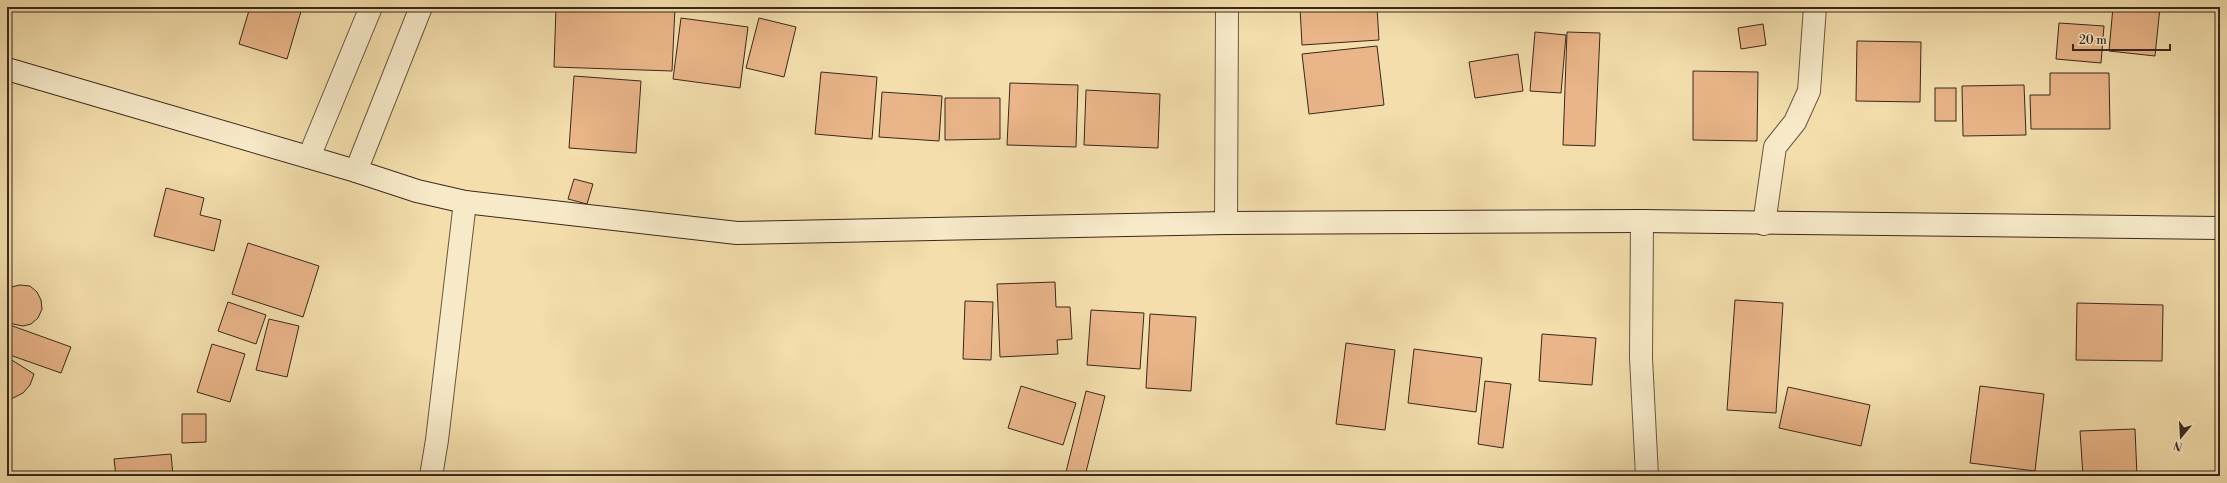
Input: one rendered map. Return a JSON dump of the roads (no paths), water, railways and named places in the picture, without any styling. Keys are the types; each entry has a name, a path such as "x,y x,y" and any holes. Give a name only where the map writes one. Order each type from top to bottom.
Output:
{"main road":[{"path":"308,157 371,7"},
{"path":"356,171 421,7"},
{"path":"1226,223 1227,7"},
{"path":"1764,224 1775,147 1795,122 1809,91 1815,7"},
{"path":"7,69 356,171 417,191 465,202 737,234 1226,223 1642,222 2220,228"},
{"path":"430,476 438,440 465,202"},
{"path":"1642,222 1641,358 1646,476"}]}
